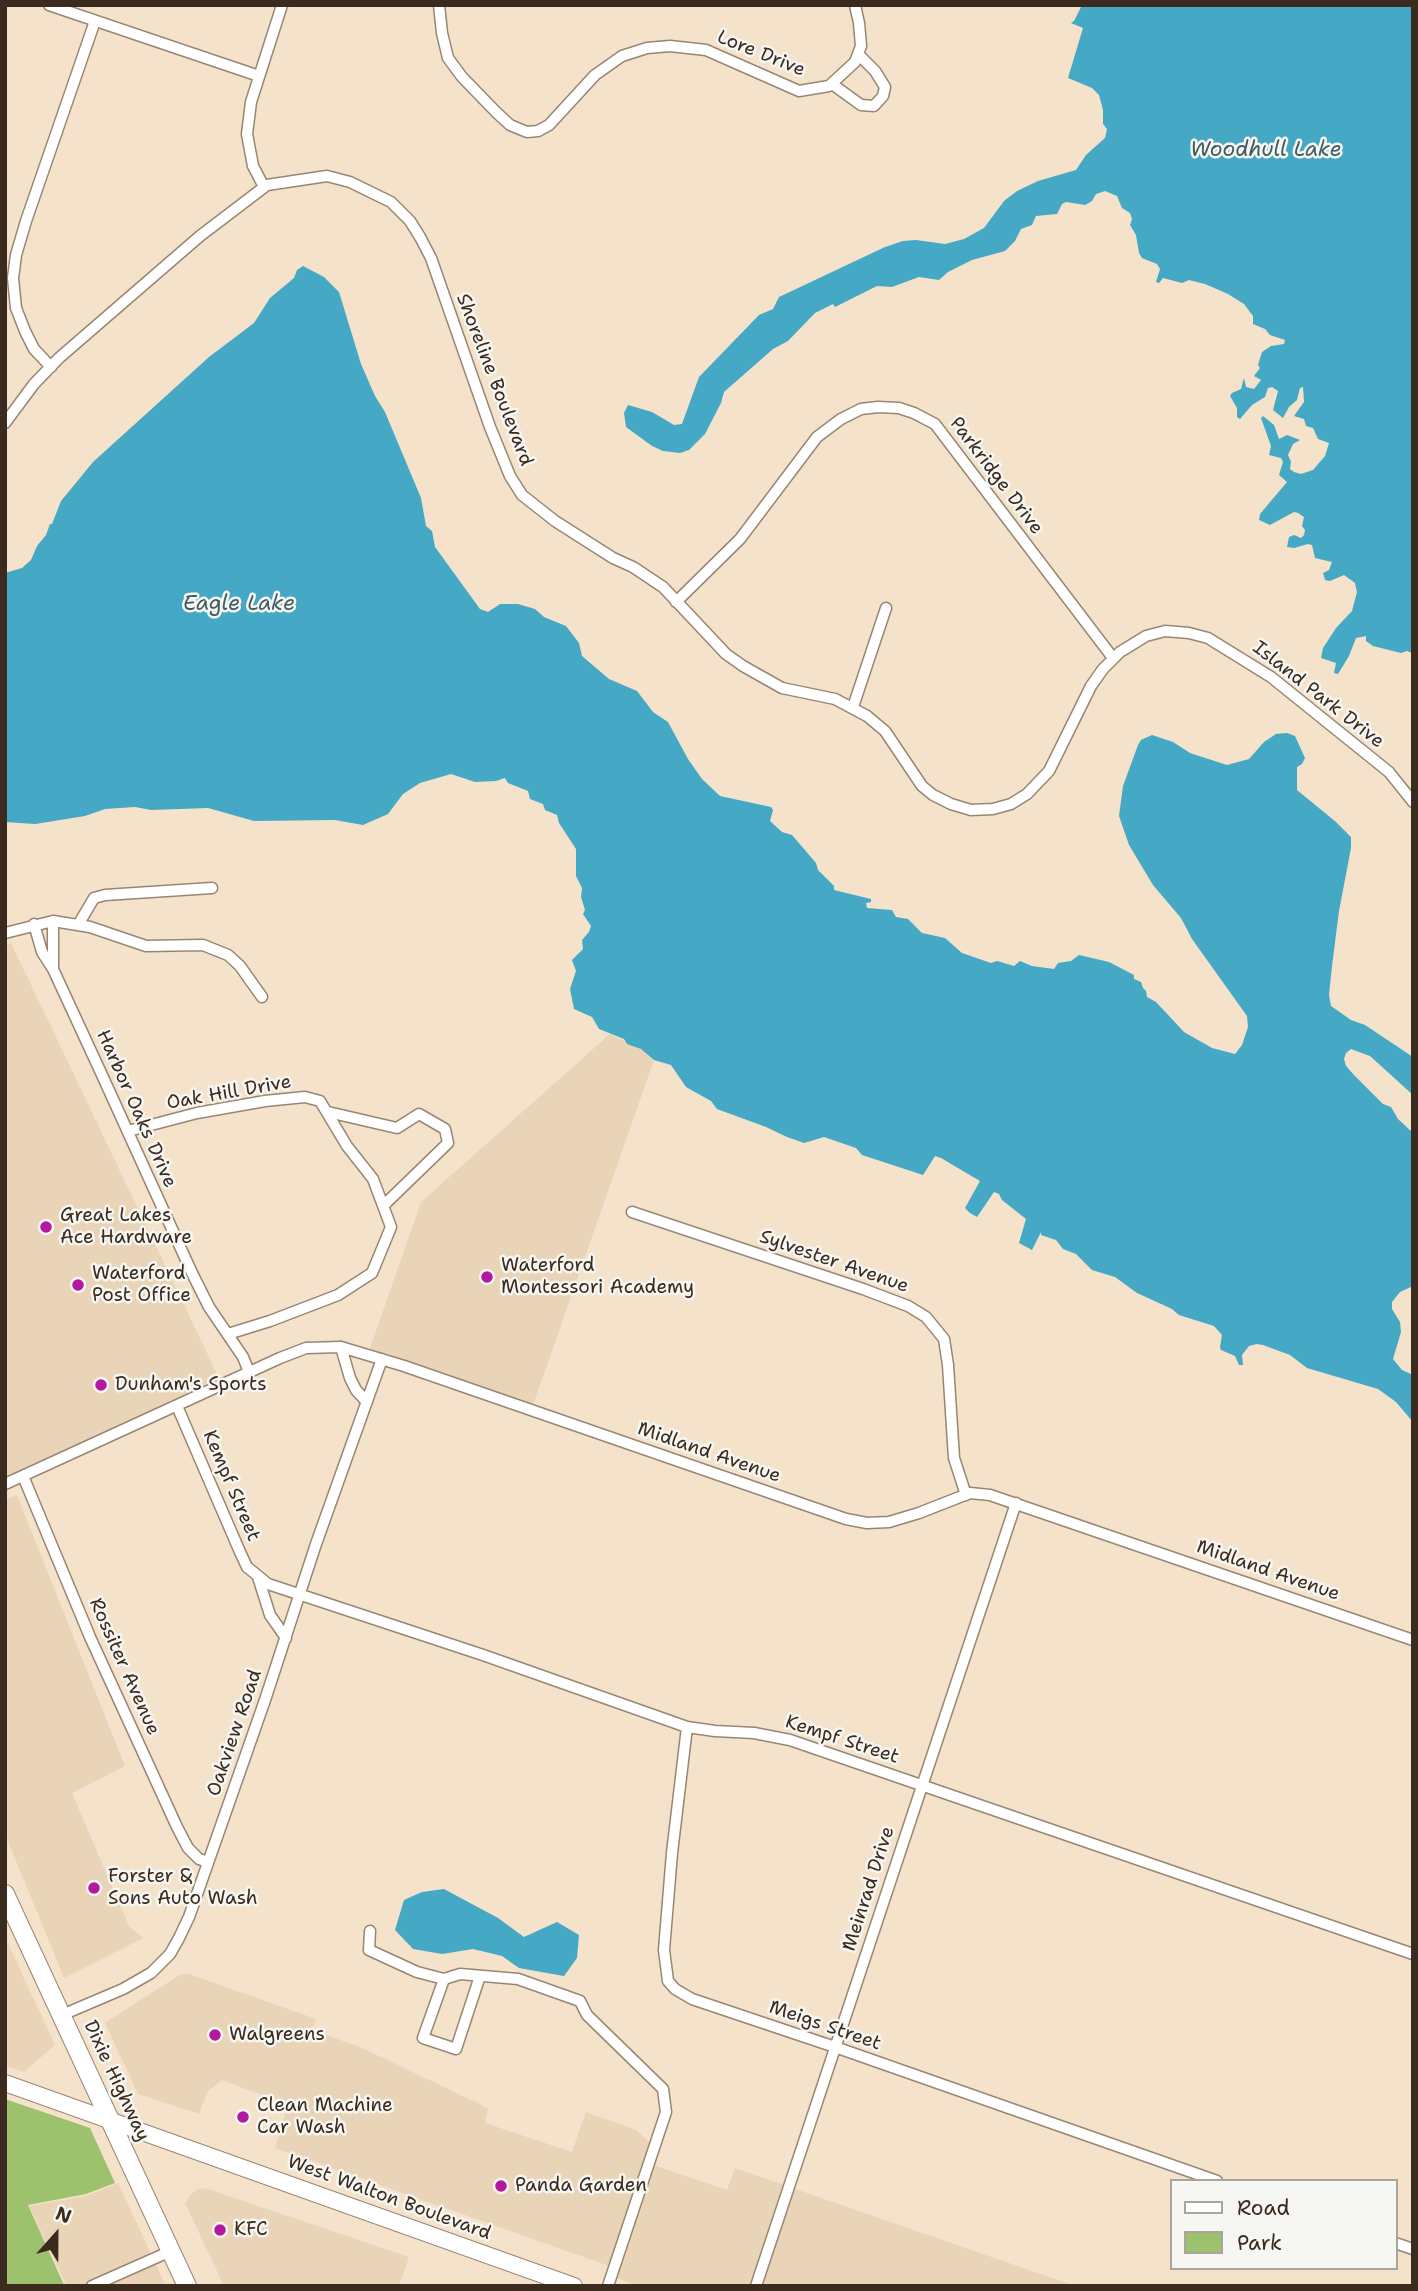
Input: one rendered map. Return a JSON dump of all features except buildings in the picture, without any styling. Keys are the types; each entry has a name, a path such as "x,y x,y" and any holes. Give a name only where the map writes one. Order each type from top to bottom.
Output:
{"main road":[{"name":"Dixie Highway","path":"5,1894 187,2286"},
{"name":"West Walton Boulevard","path":"5,2084 543,2280 575,2286"}],"street":[{"path":"49,5 259,76"},
{"path":"264,187 253,166 247,134 251,103 282,5"},
{"name":"Lore Drive","path":"439,5 448,58 462,78 497,113 510,125 527,132 538,131 549,125 595,75 622,56 646,48 670,46 706,50 799,91 814,90 832,84"},
{"path":"855,5 861,46 858,54 855,62 832,84 861,105 874,106 883,96 885,87 875,71 858,54"},
{"path":"51,367 34,349 16,308 13,278 26,221 95,21"},
{"name":"Shoreline Boulevard","path":"5,423 34,384 51,367 200,236 264,187 295,179 327,176 370,190 391,202 410,220 431,258 490,428 510,476 523,495 555,521 653,580 726,654 769,682 782,688 835,699 853,707 885,731 922,786 933,795 971,810 993,809 1011,804 1027,794 1049,771 1091,685 1113,658"},
{"name":"Parkridge Drive","path":"676,602 740,538 817,437 841,419 861,409 899,408 935,424 1113,658"},
{"path":"853,707 886,608"},
{"name":"Island Park Drive","path":"1113,658 1146,636 1166,631 1208,638 1271,677 1389,772 1413,802"},
{"path":"78,925 94,898 212,888"},
{"path":"53,921 53,969"},
{"path":"9,932 53,921 90,927 146,946 190,944 217,950 240,966 262,997"},
{"name":"Harbor Oaks Drive","path":"34,924 41,952 53,969 192,1273 209,1307 243,1357 249,1372"},
{"name":"Oak Hill Drive","path":"128,1131 197,1113 305,1097 320,1101 328,1112 397,1128 419,1114 445,1129 448,1143 384,1205"},
{"path":"228,1334 338,1295 372,1273 391,1227 373,1179 347,1146 328,1112"},
{"name":"Sylvester Avenue","path":"632,1212 874,1293 908,1306 926,1317 944,1339 954,1458 966,1495"},
{"path":"341,1347 350,1378 367,1402"},
{"name":"Midland Avenue","path":"5,1484 306,1348 341,1347 846,1518 867,1523 889,1522 966,1495 989,1495 1413,1640"},
{"name":"Oakview Road","path":"62,2015 123,1989 151,1973 170,1954 189,1917 382,1359"},
{"name":"Kempf Street","path":"177,1406 247,1567 268,1584 687,1727 770,1735 829,1753 1413,1954"},
{"name":"Rossiter Avenue","path":"23,1476 90,1637 177,1827 188,1848 199,1859 208,1862"},
{"name":"Meinrad Drive","path":"756,2286 1016,1503"},
{"name":"Kempf Street","path":"258,1577 270,1615 286,1638"},
{"name":"Meigs Street","path":"687,1727 664,1950 668,1981 675,1989 692,2000 835,2047 1211,2179"},
{"path":"370,1931 369,1950 417,1972 444,1979 460,1974 518,1979 580,2001 587,2015 663,2089 666,2112 608,2286"},
{"path":"444,1979 422,2038 456,2049 480,1976"},
{"path":"92,2286 172,2251"}],"shaded area":[{"path":"11,943 219,1378 5,1479 5,946"},
{"name":"Waterford Montessori Academy","path":"610,1034 641,1049 654,1060 532,1408 369,1351 421,1202"},
{"path":"17,1495 125,1766 72,1793 129,1926 143,1938 64,1978 5,1834 5,1500"},
{"path":"5,1937 55,2045 24,2072 5,2065"},
{"path":"181,1974 189,1974 316,2019 312,2030 360,2047 488,2108 485,2123 572,2152 586,2112 636,2130 651,2144 612,2267 275,2148 288,2105 222,2080 208,2091 199,2114 138,2094 105,2023"},
{"path":"653,2165 727,2190 735,2168 1075,2286 640,2286 616,2278"},
{"path":"118,2183 166,2286 67,2286 29,2206 86,2196"},
{"path":"205,2188 409,2257 399,2286 224,2286 185,2203 198,2189"}],"green space":[{"path":"5,2099 90,2128 115,2183 86,2194 28,2205 64,2285 62,2286 5,2286"}],"water":[{"name":"Woodhull Lake","path":"1082,5 1413,5 1413,657 1412,653 1407,651 1401,653 1373,646 1366,641 1366,636 1356,638 1338,674 1334,673 1336,663 1321,658 1323,648 1336,628 1352,611 1357,592 1355,583 1344,575 1330,581 1325,580 1323,573 1329,570 1332,562 1315,558 1312,545 1287,547 1289,537 1294,535 1301,538 1304,535 1304,517 1298,513 1294,512 1270,525 1259,520 1260,514 1287,482 1279,475 1283,462 1281,458 1269,455 1271,446 1261,418 1263,416 1274,425 1279,439 1287,435 1300,440 1293,444 1288,455 1290,469 1294,472 1301,474 1313,470 1325,456 1329,443 1318,439 1313,428 1306,426 1304,419 1294,416 1304,402 1303,387 1283,418 1273,410 1278,391 1272,387 1268,388 1265,397 1252,405 1240,419 1230,396 1241,389 1244,378 1246,387 1254,389 1261,380 1254,376 1260,368 1258,365 1262,352 1271,346 1284,344 1285,340 1270,335 1265,329 1253,324 1253,316 1244,304 1228,294 1189,280 1182,283 1163,278 1159,283 1156,282 1160,269 1157,264 1142,258 1139,253 1136,235 1130,225 1130,213 1122,208 1117,196 1105,191 1096,194 1092,201 1085,205 1066,202 1057,214 1036,216 1032,225 1021,229 1015,241 1005,251 972,260 948,272 939,280 919,277 892,287 877,286 835,307 833,304 815,313 788,341 773,349 724,392 705,434 689,450 680,453 663,451 626,427 624,413 628,405 652,412 674,425 682,424 699,377 759,315 773,309 779,297 903,241 945,244 964,239 984,228 1004,201 1017,191 1038,181 1076,170 1086,155 1105,138 1107,129 1103,124 1099,95 1092,88 1068,78 1083,28 1071,23"},
{"name":"Eagle Lake","path":"303,266 324,277 339,292 361,364 385,412 421,498 426,526 432,531 435,547 480,609 488,612 500,604 518,604 535,609 544,617 566,626 579,643 582,656 609,679 637,691 653,712 668,722 702,779 720,796 771,807 773,810 770,821 782,832 792,835 816,863 818,870 834,886 834,890 871,899 871,902 866,903 867,908 892,910 896,917 908,919 922,933 945,938 962,953 991,963 997,961 1014,966 1020,961 1032,966 1054,969 1058,963 1071,961 1079,955 1109,962 1134,975 1134,979 1141,982 1147,997 1156,1002 1184,1032 1212,1048 1235,1054 1242,1045 1248,1027 1247,1016 1192,939 1181,918 1153,885 1129,845 1119,816 1123,786 1138,745 1141,740 1152,735 1173,742 1190,753 1227,765 1249,759 1264,742 1276,734 1287,733 1295,736 1305,758 1297,767 1297,790 1351,837 1332,966 1329,995 1331,1006 1413,1057 1413,1095 1370,1056 1351,1049 1344,1059 1354,1075 1383,1104 1391,1107 1398,1119 1413,1133 1413,1286 1400,1292 1392,1302 1392,1309 1400,1322 1401,1332 1393,1359 1402,1370 1413,1375 1413,1422 1396,1402 1378,1389 1307,1368 1290,1355 1263,1345 1249,1346 1242,1355 1243,1365 1239,1365 1235,1356 1221,1350 1222,1335 1214,1326 1179,1315 1137,1293 1115,1277 1092,1270 1076,1254 1063,1249 1056,1240 1041,1235 1041,1232 1032,1250 1019,1243 1026,1219 994,1192 977,1217 970,1213 965,1208 980,1181 941,1158 935,1156 923,1175 862,1155 856,1148 824,1137 804,1143 787,1137 717,1109 711,1101 686,1087 671,1065 654,1060 641,1049 627,1044 624,1039 599,1029 592,1017 574,1009 570,989 576,971 572,960 583,949 582,940 591,926 583,914 585,910 581,897 582,888 576,876 576,849 559,823 557,815 545,810 543,804 530,799 528,791 508,783 505,778 475,782 451,774 420,783 403,794 388,814 363,825 335,820 254,821 208,808 151,810 135,807 105,809 85,816 35,824 5,822 5,573 22,568 31,560 52,524 61,501 93,462 209,357 254,323 270,298 294,278 297,270"},
{"path":"444,1889 498,1918 524,1937 557,1922 579,1935 577,1958 564,1976 519,1968 502,1956 473,1949 442,1954 413,1949 395,1930 404,1900 422,1892"}],"place":[{"name":"Great Lakes Ace Hardware","path":"46,1227"},
{"name":"Waterford Montessori Academy","path":"487,1277"},
{"name":"Waterford Post Office","path":"78,1285"},
{"name":"Dunham's Sports","path":"101,1385"},
{"name":"Forster & Sons Auto Wash","path":"94,1888"},
{"name":"Walgreens","path":"215,2035"},
{"name":"Clean Machine Car Wash","path":"243,2117"},
{"name":"Panda Garden","path":"501,2186"},
{"name":"KFC","path":"220,2230"}]}
